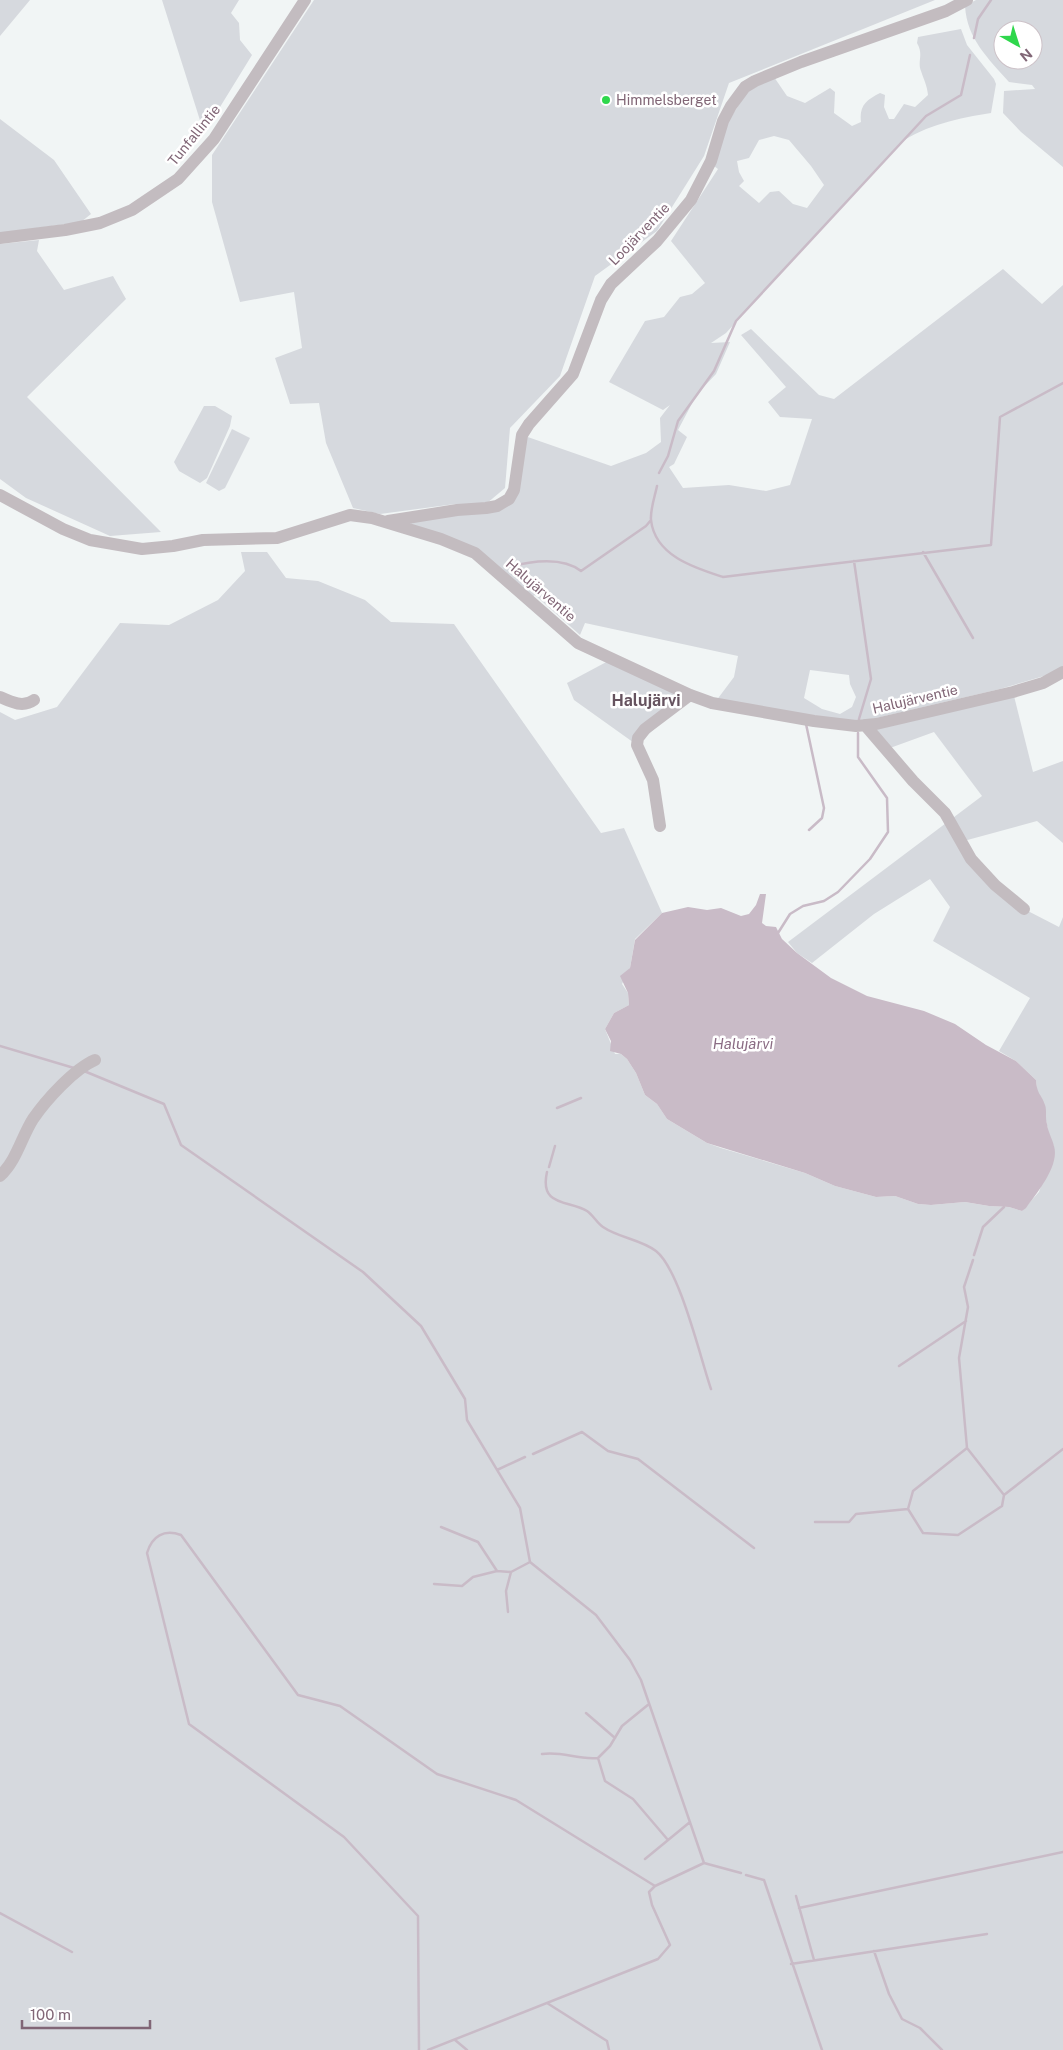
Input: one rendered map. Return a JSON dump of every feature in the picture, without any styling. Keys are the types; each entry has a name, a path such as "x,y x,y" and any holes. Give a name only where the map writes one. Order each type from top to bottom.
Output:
{"street":[{"name":"Tunfallintie","path":"0,238 65,230 100,223 132,210 178,180 214,139 305,0"},
{"name":"Loojärventie","path":"385,522 457,510 497,506 509,499 514,490 522,435 529,424 574,374 601,300 611,284 657,241 691,200 711,161 727,113 745,87 800,62 946,11 967,0"},
{"name":"Halujärventie","path":"0,495 63,529 90,540 142,549 203,540 277,538 350,515 360,515 442,539 475,553 578,643 690,695 712,703 805,720 866,725 1013,692 1043,683 1063,672"},
{"path":"660,826 655,787 637,745 638,738 645,729 690,695"},
{"path":"0,696 13,704 29,704 34,700"},
{"path":"866,725 913,781 945,813 960,842 975,864 995,886 1024,909"},
{"path":"0,1176 13,1161 34,1119 55,1092 86,1064 94,1060"}],"shaded area":[{"path":"0,0 30,0 0,36"},
{"path":"162,0 239,0 231,13 239,23 240,40 252,55 204,133"},
{"path":"314,0 935,0 729,83 704,156 657,231 595,276 560,376 510,428 505,488 486,504 455,504 380,514 353,508 326,443 319,403 290,404 275,358 302,348 294,292 240,302 212,202 212,155"},
{"path":"976,0 1063,0 1063,167 1021,132 1003,113 1004,91 1035,89 1032,85 1009,82 998,70 1043,70 1043,20 993,20 993,64 974,38 965,6"},
{"path":"961,29 967,45 996,84 991,113 943,123 921,131 900,143 726,333 711,343 730,342 716,374 697,394 678,430 687,437 674,464 669,467 683,488 729,485 766,491 790,485 812,419 780,417 768,402 786,387 741,335 751,329 819,395 834,399 1003,269 1042,304 1063,285 1063,666 1054,673 1000,689 864,721 825,720 716,701 734,677 738,656 585,623 580,635 535,595 529,599 475,553 385,522 509,499 522,435 611,466 646,453 661,442 660,418 670,405 663,410 609,382 645,321 664,317 680,297 692,294 705,283 671,241 718,169 714,166 728,122 747,92 774,77 787,96 805,103 830,88 835,92 834,113 852,126 861,122 861,112 864,104 880,93 885,95 884,107 889,119 894,119 904,104 915,107 928,95 920,67 918,37","holes":["774,136 789,140 824,185 807,208 793,204 779,191 770,192 759,203 739,186 744,181 739,172 737,161 749,158 759,140","810,670 849,675 850,684 856,697 852,707 840,714 822,709 804,698"]},
{"path":"0,119 54,160 91,214 81,222 0,233"},
{"path":"39,240 37,251 64,290 113,276 126,299 27,397 161,532 110,536 26,498 0,479 0,244"},
{"path":"204,406 215,406 232,416 230,426 207,478 200,483 179,471 174,462"},
{"path":"232,429 250,438 225,488 219,491 206,483"},
{"path":"241,552 267,552 286,578 318,581 365,600 391,622 454,624 601,833 624,828 662,913 635,939 630,968 622,984 628,993 629,1005 614,1013 605,1029 615,1054 621,1054 627,1059 636,1073 645,1095 657,1104 667,1119 707,1143 805,1173 835,1186 876,1197 895,1196 918,1204 931,1205 965,1202 1009,1207 1022,1211 1039,1192 1054,1146 1050,1140 1045,1107 1037,1094 1036,1080 1016,1061 999,1051 1030,998 933,941 950,907 930,879 874,914 812,963 797,953 788,942 982,796 934,732 890,748 873,728 1014,696 1033,772 1063,761 1063,843 1037,821 960,842 1024,909 1059,927 1063,917 1063,2050 0,2050 0,712 15,720 57,707 120,623 169,625 218,600 245,571"},
{"path":"612,659 690,695 637,745 574,700 567,683"}],"water":[{"name":"Halujärvi","path":"760,894 766,894 762,923 766,926 776,927 782,939 797,953 831,978 867,996 924,1011 955,1024 986,1045 1016,1061 1036,1080 1038,1091 1046,1107 1046,1122 1055,1154 1054,1162 1046,1179 1026,1208 1022,1211 1009,1207 965,1202 931,1205 918,1204 895,1196 876,1197 835,1186 805,1173 707,1143 667,1119 657,1104 645,1095 636,1073 627,1059 621,1054 610,1051 611,1041 605,1029 614,1013 629,1005 628,993 620,976 630,968 635,940 662,913 688,907 707,910 721,908 741,916 749,914 756,905"}],"waterway":[{"path":"974,38 978,19 991,0"},
{"path":"659,473 668,456 678,421 714,371 736,321 926,116 961,95 970,55"},
{"path":"657,486 651,520 654,532 660,543 678,559 689,565 723,577 991,545 1000,417 1063,383"},
{"path":"508,567 546,561 565,563 581,571 646,526 651,520"},
{"path":"923,552 973,638"},
{"path":"854,561 871,679 859,719"},
{"path":"806,724 824,808 822,818 809,830"},
{"path":"778,933 790,914 803,906 824,901 838,892 870,859 888,832 887,798 858,757 858,733"},
{"path":"0,1046 74,1068"},
{"path":"84,1071 164,1104 181,1145 363,1272 421,1326 465,1399 467,1420 520,1508 530,1562 596,1615 630,1660 641,1680 704,1863 741,1873"},
{"path":"557,1108 581,1098"},
{"path":"549,1167 555,1146"},
{"path":"547,1172 547,1191 551,1197 587,1211 609,1231 650,1247 665,1261 681,1295 711,1389"},
{"path":"974,1255 983,1227 1004,1207"},
{"path":"967,1448 913,1491 908,1509 923,1533 958,1535 1002,1506 1004,1495 967,1448 959,1358 968,1307 964,1287 973,1260"},
{"path":"899,1366 966,1321"},
{"path":"533,1454 582,1432 608,1451 638,1459 754,1548"},
{"path":"1004,1495 1063,1449"},
{"path":"497,1470 525,1457"},
{"path":"815,1522 849,1522 856,1514 908,1509"},
{"path":"441,1527 478,1542 497,1571"},
{"path":"419,2050 418,1916 344,1837 189,1724 147,1553 155,1538 169,1533 181,1535 298,1695 340,1706 437,1774 516,1800 655,1886"},
{"path":"434,1584 462,1586 473,1577 497,1571 511,1572 530,1562"},
{"path":"508,1612 506,1591 511,1572"},
{"path":"542,1754 550,1753 583,1758 598,1758 610,1746 622,1726 649,1704"},
{"path":"586,1713 615,1738"},
{"path":"598,1758 605,1781 633,1799 668,1840"},
{"path":"645,1859 690,1822"},
{"path":"799,1908 1063,1852"},
{"path":"428,2050 658,1959 670,1945 652,1905 649,1892 655,1886 704,1863"},
{"path":"746,1875 764,1880 822,2050"},
{"path":"796,1896 814,1960"},
{"path":"0,1913 72,1952"},
{"path":"791,1964 987,1934"},
{"path":"874,1951 889,1994 902,2019 920,2028 942,2050"},
{"path":"547,2003 607,2041 609,2050"},
{"path":"455,2040 467,2050"}],"place":[{"name":"Himmelsberget","path":"606,100"}],"district":[{"name":"Halujärvi","path":"646,700"}]}
